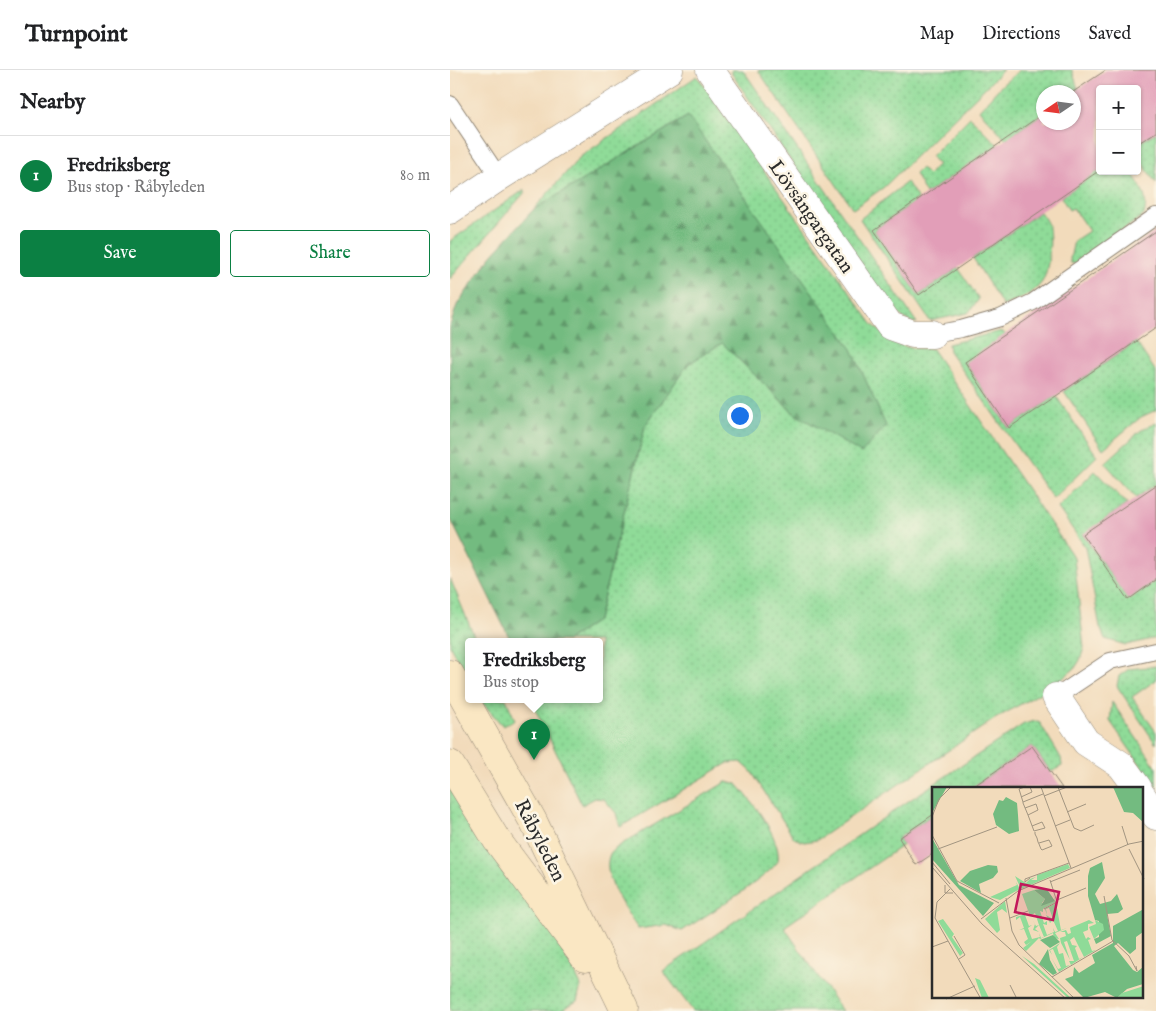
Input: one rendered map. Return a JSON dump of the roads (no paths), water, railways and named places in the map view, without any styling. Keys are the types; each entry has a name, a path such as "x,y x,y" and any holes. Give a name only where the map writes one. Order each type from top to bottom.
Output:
{"main road":[{"name":"Råbyleden","path":"450,674 465,701"},
{"name":"Råbyleden","path":"466,703 533,821 624,1010"},
{"name":"Råbyleden","path":"450,764 496,839 624,1010"}],"street":[{"name":"Lövsångargatan","path":"710,70 890,326 913,334 932,334"},
{"path":"450,210 656,73"},
{"path":"1056,697 1086,742 1121,764 1137,787"},
{"path":"1144,799 1156,816"}],"lane":[{"path":"450,104 499,177"},
{"path":"932,334 1000,318 1033,302 1156,216"},
{"path":"1056,697 1110,661 1156,651"}],"place":[{"name":"Fredriksberg","path":"534,760"}]}
